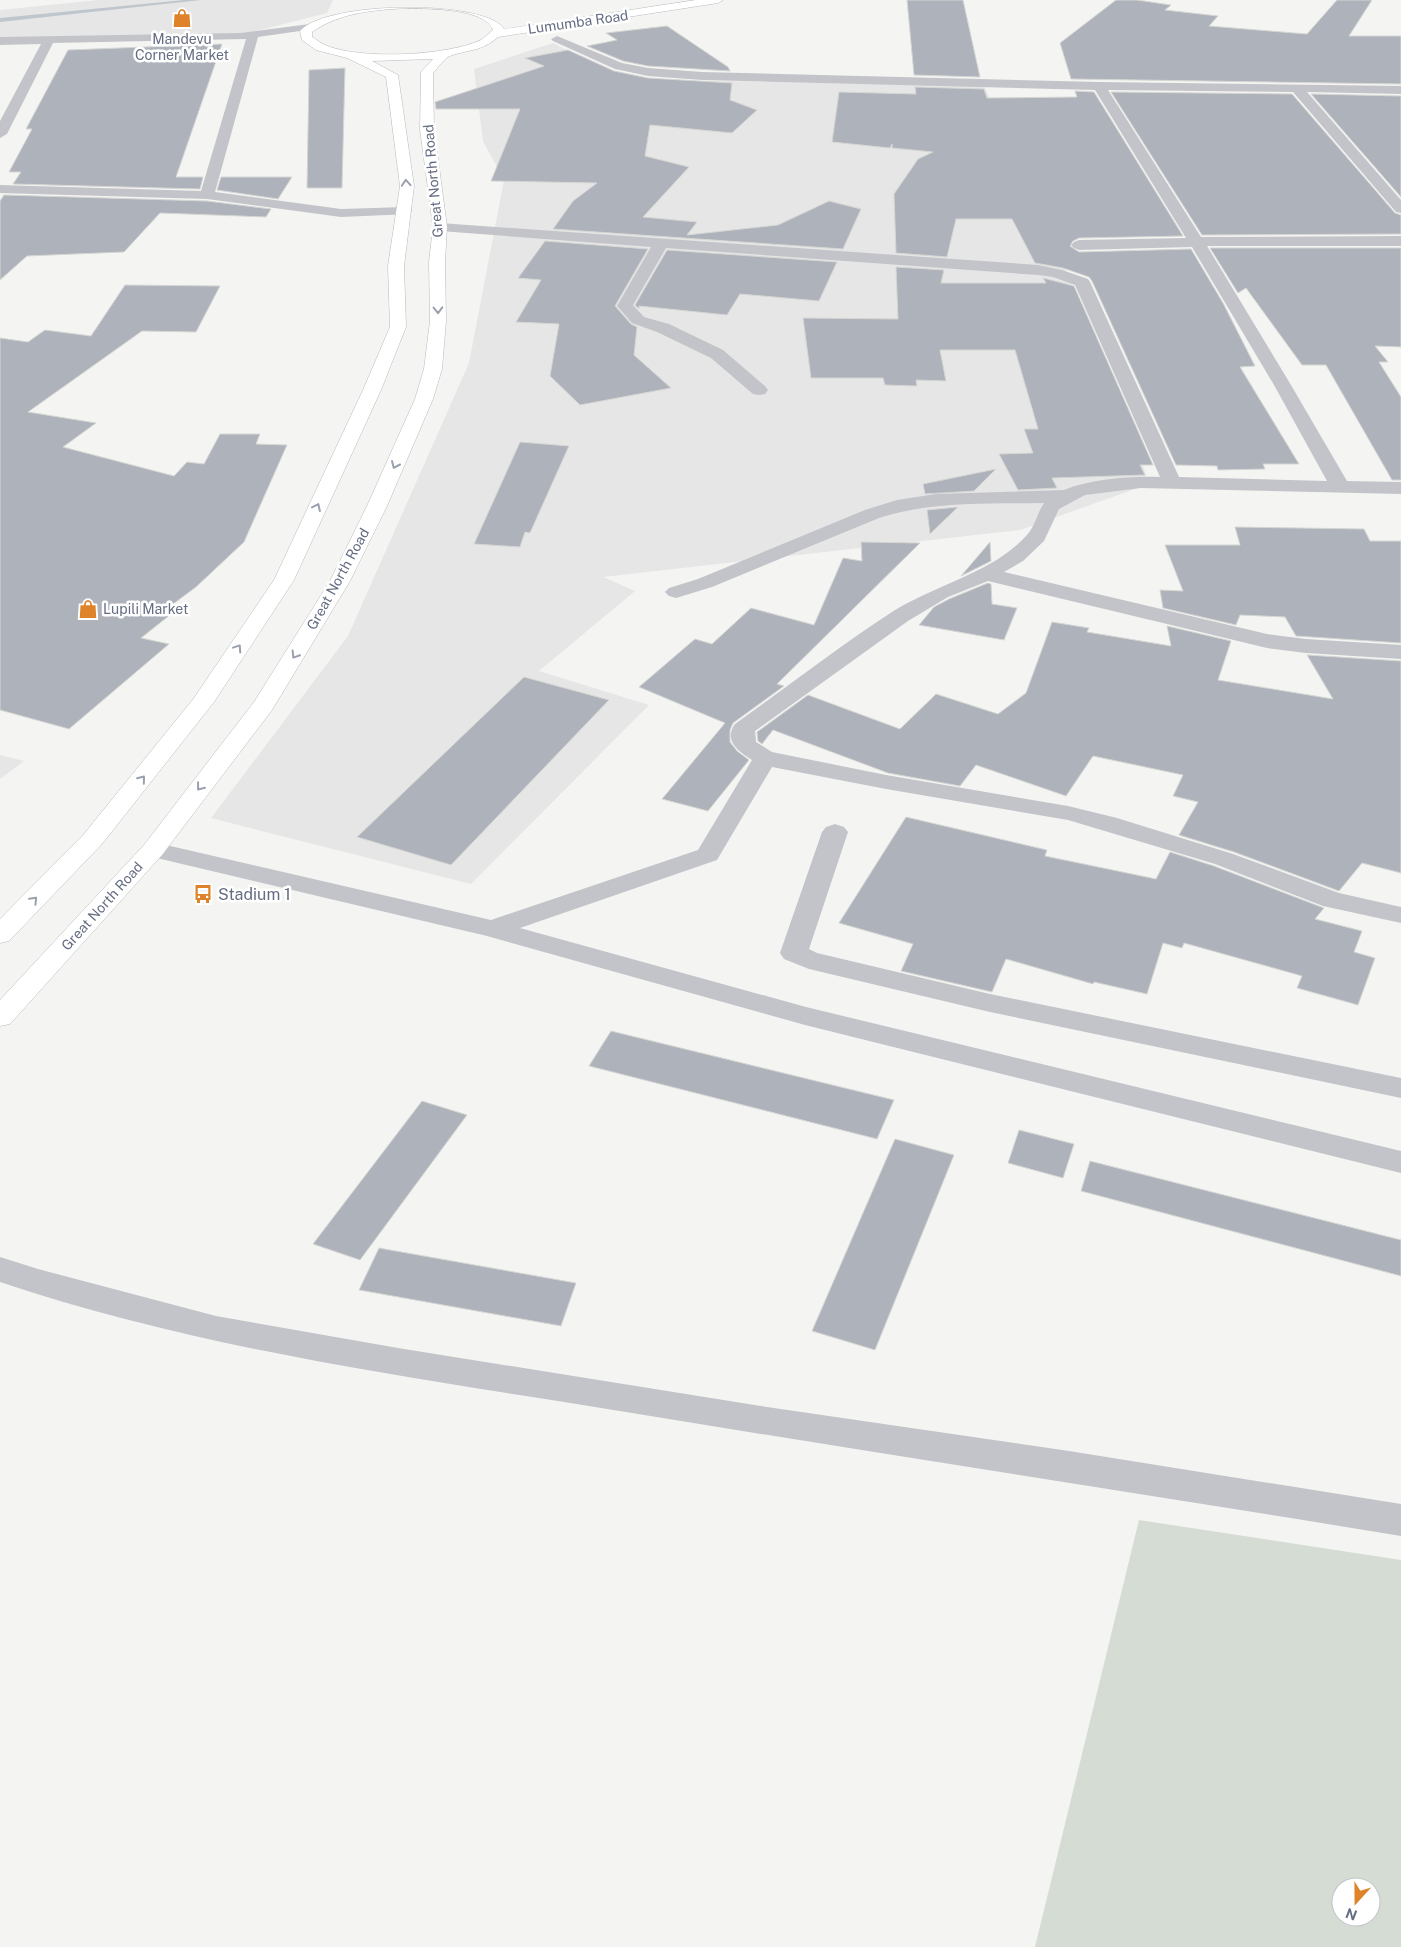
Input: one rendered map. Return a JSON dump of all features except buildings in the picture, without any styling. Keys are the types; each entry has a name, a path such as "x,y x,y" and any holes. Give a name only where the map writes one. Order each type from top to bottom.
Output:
{"main road":[{"path":"350,55 323,50 312,44 308,33 320,21 377,0"},
{"path":"439,0 451,7"},
{"name":"Lumumba Road","path":"546,15 626,9 682,0"},
{"name":"Lumumba Road","path":"350,55 397,58 445,53 479,45 497,34 718,0"},
{"path":"345,12 409,5 451,7 485,16 503,16"},
{"path":"485,16 497,23 499,28 497,34"},
{"path":"519,42 550,31 599,18"},
{"name":"Great North Road","path":"0,1017 153,850 264,705 340,581 377,506 424,399 433,369 438,321 437,262 440,227 427,129 427,72 445,53"},
{"name":"Great North Road","path":"0,936 93,839 132,792 203,702 284,580 372,390 398,327 396,266 407,186 392,75 350,55"},
{"path":"427,84 442,76"}],"street":[{"path":"0,41 308,33"},
{"path":"207,195 255,35"},
{"path":"1,131 49,39"},
{"path":"557,39 619,66 648,72 702,76 1099,86 1401,90"},
{"path":"1099,86 1198,242 1301,416 1340,486"},
{"path":"1296,88 1401,210"},
{"path":"0,189 207,195 341,213 405,211"},
{"path":"440,227 1038,270 1072,277 1082,282 1172,482"},
{"path":"1079,245 1198,242 1401,241"},
{"path":"661,243 625,306 638,320 663,328 717,354 759,390"},
{"path":"1401,488 1172,482 1113,485 1081,490 1067,496 1052,506 1037,536 1016,557 986,574 941,593 900,616 743,729 744,745 765,758 886,782 1068,813 1108,823 1224,859 1332,900 1401,915"},
{"path":"676,592 705,583 872,514 904,504 936,500 1067,496"},
{"path":"986,574 1267,640 1306,646 1401,652"},
{"path":"492,929 708,855 765,758"},
{"path":"835,832 794,952 809,960 990,1003 1401,1088"},
{"path":"153,850 492,929 805,1016 1401,1162"},
{"path":"0,1269 36,1281 216,1330 757,1420 1069,1466 1401,1520"}],"shaded area":[{"name":"Mandevu Corner Market","path":"98,0 333,0 327,13 244,34 0,39 0,10"},
{"path":"553,43 627,80 983,84 1023,165 1128,422 1149,484 1020,530 603,577 635,591 539,671 649,705 471,884 211,818 348,636 469,363 504,180 483,141 474,69"},
{"path":"0,755 24,761 0,779"},
{"path":"1139,1520 1401,1560 1401,1947 1035,1947"}],"waterway":[{"path":"0,20 199,0"}],"place":[{"name":"Mandevu Corner Market","path":"182,18"},
{"name":"Lupili Market","path":"88,609"},
{"name":"Stadium 1","path":"203,894"}]}
